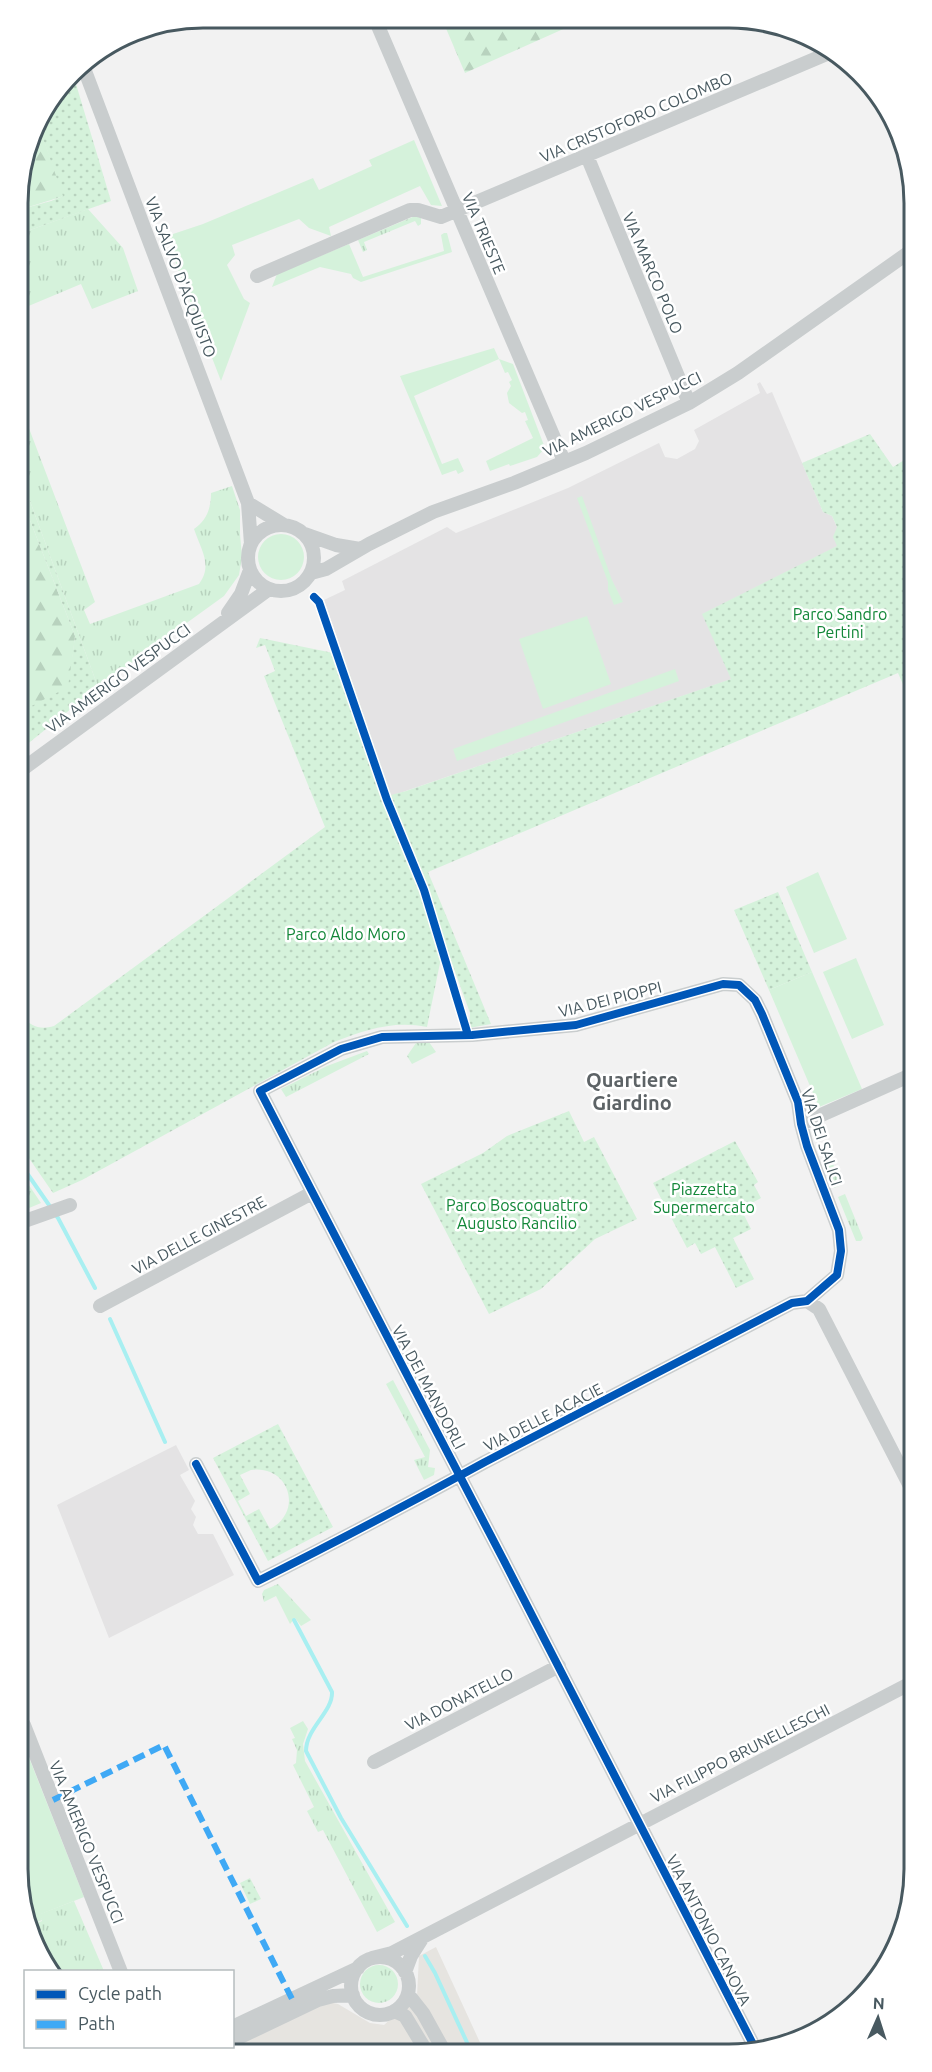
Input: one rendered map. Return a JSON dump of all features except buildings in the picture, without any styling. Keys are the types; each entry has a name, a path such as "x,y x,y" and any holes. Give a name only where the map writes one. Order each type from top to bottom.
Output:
{"street":[{"name":"VIA TRIESTE","path":"379,28 564,461"},
{"name":"VIA CRISTOFORO COLOMBO","path":"257,276 410,210 441,217 822,56"},
{"name":"VIA SALVO D'ACQUISTO","path":"86,74 248,503 251,544"},
{"name":"VIA MARCO POLO","path":"587,156 689,403"},
{"name":"VIA AMERIGO VESPUCCI","path":"29,765 269,589 281,592 293,590 304,583 311,573 326,569 433,512 514,483 586,453 689,403 738,373 904,256"},
{"path":"248,503 304,534 360,549"},
{"path":"251,544 258,534 269,527 286,525"},
{"path":"304,534 311,542 314,552 311,573"},
{"name":"VIA AMERIGO VESPUCCI","path":"207,633 228,613 241,594 250,570 248,552 251,544"},
{"path":"250,570 257,582 269,589"},
{"name":"VIA DEI PIOPPI","path":"260,1091 340,1049 382,1037 472,1035 576,1025 723,984 739,985 755,1000"},
{"name":"VIA DEI SALICI","path":"755,1000 798,1102 807,1146 839,1230 841,1251"},
{"path":"801,1124 903,1078"},
{"name":"VIA DEI MANDORLI","path":"260,1091 641,1823"},
{"name":"VIA DELLE GINESTRE","path":"100,1306 312,1193"},
{"path":"28,1220 70,1205"},
{"name":"VIA DELLE ACACIE","path":"196,1464 258,1581 792,1303 807,1301 837,1275 841,1251"},
{"path":"807,1301 819,1309 903,1473"},
{"name":"VIA DONATELLO","path":"374,1762 559,1666"},
{"name":"VIA FILIPPO BRUNELLESCHI","path":"372,1958 392,1953 903,1687"},
{"name":"VIA AMERIGO VESPUCCI","path":"28,1735 121,1970"},
{"name":"VIA ANTONIO CANOVA","path":"641,1823 665,1875 752,2042"},
{"path":"405,1971 423,1937"},
{"path":"234,2026 358,1968 372,1958 391,1959 405,1971 408,1978 408,1994 405,2001 394,2011 386,2014 370,2013 357,2002 353,1995 351,1985 358,1968"},
{"path":"408,1994 423,2013 440,2044"},
{"path":"234,2040 318,2000 333,1996 353,1995"},
{"path":"394,2011 405,2016 421,2044"}],"shaded area":[{"path":"760,382 767,394 772,392 823,512 832,516 837,527 838,546 703,614 732,679 391,796 324,600 345,590 342,581 447,527 456,533 568,488 659,443 665,457 677,459 695,449 699,441 694,430 760,393 757,384"},
{"path":"176,1445 189,1470 180,1475 195,1501 191,1509 196,1517 193,1525 198,1534 213,1534 234,1575 109,1638 57,1505"},
{"path":"436,1947 481,2044 236,2044 325,2001 338,2004 370,2023 384,2025 417,1996 419,1956"}],"green space":[{"path":"446,28 566,28 465,73"},
{"path":"76,84 111,201 29,230 29,207 63,196 42,136 58,106"},
{"path":"42,136 64,196 29,207 34,158"},
{"path":"414,140 442,206 431,205 420,186 329,227 331,236 309,228 299,219 232,245 235,255 227,265 244,299 250,303 221,381 167,236 203,224 313,178 319,190 372,166 369,160"},
{"path":"88,209 123,248 138,291 92,309 81,284 29,306 29,230"},
{"path":"415,216 421,218 421,224 418,226 415,221 364,242 367,250 363,252 358,240"},
{"path":"447,233 452,252 361,282 353,278 351,274 320,267 272,287 277,274 349,244 363,277 444,251 441,235"},
{"path":"494,348 499,359 414,396 442,464 458,458 464,471 458,474 456,470 442,475 400,376"},
{"path":"499,359 513,364 545,448 537,457 490,471 486,461 533,438 525,421 528,420 525,412 522,413 509,403 507,393 511,386 509,382 512,380 508,372 505,373"},
{"path":"29,428 95,602 84,610 90,624 199,584 203,577 205,564 194,529 207,513 211,493 232,486 240,510 242,557 239,575 224,596 98,687 29,498"},
{"name":"Parco Aldo Moro","path":"870,434 893,467 904,460 904,686 898,673 428,872 491,1024 469,1028 470,1013 449,955 441,958 427,1027 403,1025 379,1027 334,1042 82,1180 53,1193 28,1157 29,1022 44,1028 54,1026 325,827 264,676 275,671 265,645 256,648 260,638 343,655 391,795 406,791 731,679 702,614 837,546 833,537 837,527 832,516 823,512 802,463"},
{"path":"582,496 612,580 623,602 614,605 608,590 608,582 577,498"},
{"path":"29,498 98,687 29,743 29,707 68,687 75,636 29,517"},
{"path":"29,517 75,636 69,688 29,708"},
{"path":"281,534 297,541 304,557 297,573 281,580 265,573 258,557 265,541"},
{"path":"587,616 611,684 543,709 519,639"},
{"path":"675,669 679,681 457,761 453,749"},
{"path":"818,872 847,939 814,953 786,887"},
{"path":"778,892 812,972 769,990 734,910"},
{"path":"856,958 884,1025 852,1039 823,972"},
{"path":"812,972 862,1089 819,1107 769,990"},
{"path":"429,1042 436,1052 412,1064 407,1056 416,1043"},
{"path":"367,1051 369,1054 286,1097 281,1089 327,1066"},
{"name":"Parco Boscoquattro Augusto Rancilio","path":"569,1111 584,1142 594,1137 637,1219 595,1239 541,1289 489,1314 421,1184 483,1153 507,1136"},
{"name":"Piazzetta Supermercato","path":"735,1141 758,1182 754,1185 761,1198 741,1209 751,1229 733,1238 754,1279 736,1288 715,1247 701,1254 695,1243 687,1248 653,1183"},
{"path":"825,1155 831,1158 841,1185 834,1188 823,1161"},
{"path":"28,1184 41,1203 28,1208"},
{"path":"845,1194 863,1238 861,1241 856,1241 838,1197"},
{"path":"393,1380 430,1450 428,1467 435,1468 434,1475 424,1480 414,1460 425,1457 386,1384"},
{"path":"278,1424 333,1527 268,1561 213,1458","holes":["251,1470 264,1470 275,1475 288,1491 287,1511 281,1521 270,1529 259,1509 246,1516 238,1501 250,1494 240,1475"]},
{"path":"278,1584 311,1620 301,1626 295,1618 290,1624 276,1596 264,1602 262,1594 264,1590"},
{"path":"303,1721 308,1729 303,1744 305,1761 395,1922 377,1932 323,1830 318,1832 307,1811 314,1807 293,1765 296,1763 297,1750 290,1728"},
{"path":"28,1755 84,1897 41,1914 42,1920 37,1922 34,1914 28,1868"},
{"path":"250,1878 261,1899 250,1904 240,1883"},
{"path":"74,1901 104,1970 62,1970 42,1935 37,1923 42,1921 40,1914"},
{"path":"379,1965 392,1971 398,1984 392,1997 379,2003 366,1997 360,1984 366,1971"}],"waterway":[{"path":"28,1175 58,1218 95,1288"},
{"path":"110,1319 165,1442"},
{"path":"294,1620 332,1692 328,1706 310,1735 306,1751 341,1818 407,1926"},
{"path":"425,1956 468,2044"}],"marked path":[{"path":"53,1800 164,1745 292,1999"}],"cycle path":[{"path":"314,597 319,602 387,800 424,890 468,1035"},
{"path":"723,984 739,985 755,1000 798,1102 807,1146 839,1230 841,1251 837,1275 807,1301 792,1303 460,1476 260,1091 341,1049 382,1037 472,1035 576,1025 723,984"},
{"path":"196,1464 258,1581 460,1476"},
{"path":"460,1476 752,2042"}],"district":[{"name":"Quartiere Giardino","path":"632,1092"}],"park label":[{"name":"Parco Sandro Pertini","path":"840,623"}]}
